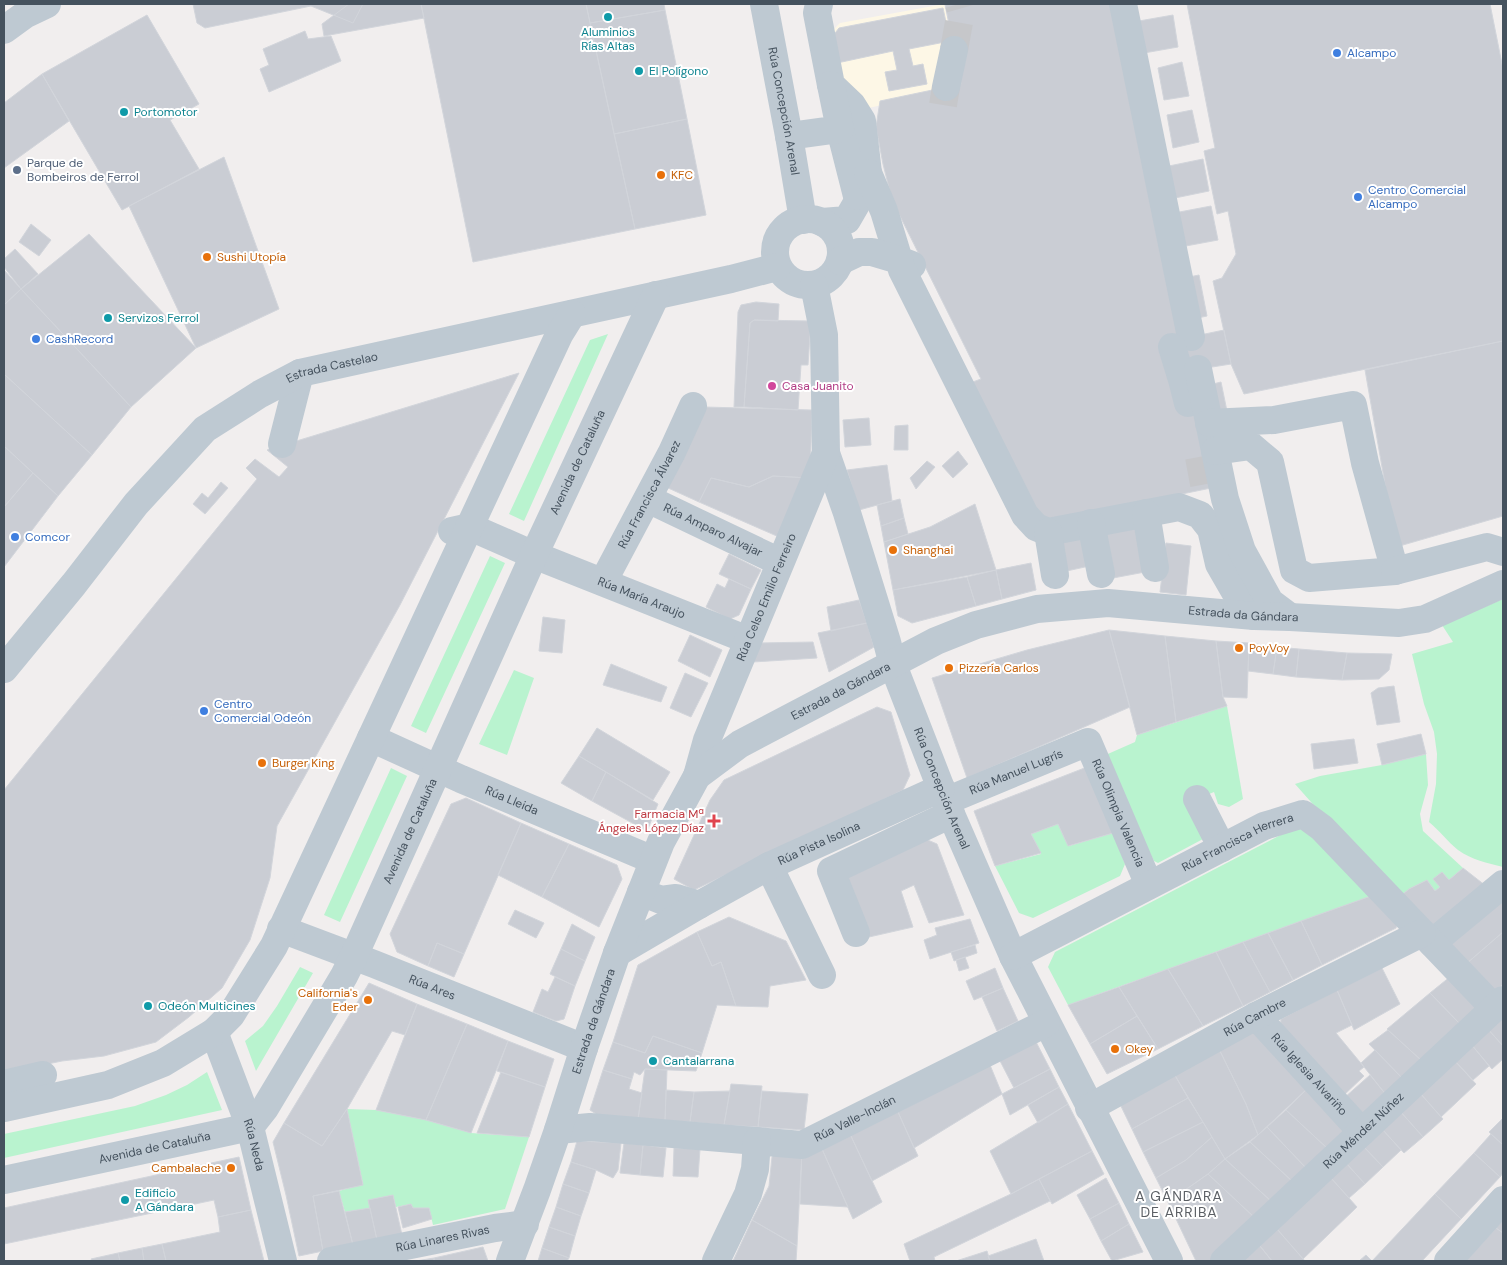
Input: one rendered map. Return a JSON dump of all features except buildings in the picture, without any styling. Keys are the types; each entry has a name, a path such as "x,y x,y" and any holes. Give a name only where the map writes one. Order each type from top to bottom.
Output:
{"street":[{"path":"4,30 26,14 47,4"},
{"name":"Rúa Concepción Arenal","path":"764,4 789,136 813,221"},
{"path":"819,4 817,13 831,85 858,201"},
{"path":"1123,4 1182,342 1183,383 1207,454 1215,494 1242,551 1270,602 1290,617"},
{"path":"946,87 954,50"},
{"path":"831,85 852,105 862,122 868,173 884,212 902,270 1025,515 1036,527 1048,532 1179,507 1215,494"},
{"path":"789,136 840,129"},
{"path":"813,221 830,227 840,243 842,252 837,269 830,277 814,285 802,285 792,281 777,267 775,255 779,236 794,223 813,221 847,220 858,201 868,173"},
{"path":"840,261 859,252 872,252 916,266 936,309 992,409"},
{"name":"Estrada Castelao","path":"4,669 74,584 136,504 205,429 260,394 300,373 740,277 777,267"},
{"name":"Rúa Concepción Arenal","path":"814,285 824,335 826,453 885,632 893,665 946,801 1012,956 1165,1260"},
{"name":"Avenida de Cataluña","path":"4,1180 250,1127 265,1108 354,956 534,555 656,295"},
{"path":"4,1108 108,1084 163,1063 214,1032 231,1015 274,946 559,335 572,314"},
{"path":"1198,369 1209,423 1207,454"},
{"path":"282,444 300,373"},
{"path":"1209,423 1274,420 1353,405 1365,463 1395,571"},
{"name":"Rúa Francisca Álvarez","path":"604,582 693,406"},
{"path":"1257,452 1274,420"},
{"path":"1207,454 1251,446 1270,462 1294,570 1309,578 1395,571 1487,547 1503,552"},
{"name":"Rúa Celso Emilio Ferreiro","path":"697,776 707,740 826,453"},
{"name":"Rúa Amparo Alvajar","path":"648,498 780,562"},
{"path":"802,510 822,501 833,503 847,513"},
{"path":"1179,507 1200,515 1211,529 1219,564 1238,597 1254,616"},
{"path":"1146,513 1155,568"},
{"path":"1091,523 1101,574"},
{"path":"421,586 447,532 470,527"},
{"name":"Rúa María Araujo","path":"470,527 534,555 748,640"},
{"path":"1048,532 1055,575"},
{"path":"1176,608 1196,602 1211,589 1219,564"},
{"name":"Estrada da Gándara","path":"510,1261 558,1130 617,953 661,842 697,776 740,744 936,641 976,625 1036,609 1108,603 1254,616 1399,623 1425,619 1503,584"},
{"name":"Rúa Lleida","path":"371,738 653,860"},
{"path":"707,740 740,744"},
{"name":"Rúa Manuel Lugrís","path":"946,801 1088,742"},
{"name":"Rúa Olimpia Valencia","path":"1088,742 1149,885"},
{"path":"1198,799 1222,848"},
{"path":"856,934 831,871 946,801"},
{"name":"Rúa Pista Isolina","path":"617,953 682,908 769,866 946,801"},
{"name":"Rúa Francisca Herrera","path":"1012,956 1264,826 1302,814 1322,828 1427,938 1499,1004"},
{"path":"637,903 655,920 682,908 666,887 653,860"},
{"path":"769,866 822,975"},
{"name":"Rúa Cambre","path":"1089,1108 1256,1016 1427,938 1503,884"},
{"name":"Rúa Ares","path":"281,929 354,956 584,1048"},
{"name":"Rúa Méndez Núñez","path":"1224,1261 1499,1004"},
{"name":"Rúa Iglesia Alvariño","path":"1256,1016 1362,1132"},
{"name":"Rúa Valle-Inclán","path":"558,1130 590,1127 802,1145 1046,1023"},
{"name":"Rúa Neda","path":"214,1032 250,1127 282,1261"},
{"path":"4,1084 43,1075"},
{"path":"716,1261 748,1194 754,1169 757,1141"},
{"path":"1448,1261 1503,1200"},
{"name":"Rúa Linares Rivas","path":"331,1261 495,1228 525,1224"}],"shaded area":[{"path":"944,4 962,88 859,110 835,69 828,35 840,23"}],"green space":[{"path":"608,334 524,521 509,514 590,340"},
{"path":"490,556 505,563 426,733 411,726"},
{"path":"1503,599 1503,867 1480,861 1463,853 1454,847 1429,822 1436,784 1437,754 1434,732 1424,704 1412,654 1453,642 1442,625"},
{"path":"514,670 534,678 507,755 479,744"},
{"path":"1227,706 1243,799 1229,807 1218,804 1214,792 1192,801 1203,839 1158,863 1154,861 1101,757 1135,742 1137,735"},
{"path":"1426,754 1428,785 1420,814 1423,831 1463,868 1449,880 1442,872 1434,879 1440,887 1435,891 1427,880 1409,889 1397,899 1295,784 1320,776 1382,765"},
{"path":"391,768 407,776 340,922 324,915"},
{"path":"1058,824 1069,846 1113,833 1125,864 1120,876 1033,918 1019,913 995,866 1041,854 1031,834"},
{"path":"1294,828 1308,831 1371,896 1068,1005 1048,967 1055,952"},
{"path":"300,967 313,973 256,1071 245,1041 263,1026"},
{"path":"207,1072 222,1110 4,1158 4,1134 135,1106 166,1095 187,1085"},
{"path":"347,1109 376,1110 426,1120 471,1133 529,1137 505,1209 433,1225 429,1208 413,1208 411,1204 396,1207 393,1195 368,1200 370,1208 345,1212 339,1191 363,1184"}],"tunnel":[{"path":"954,50 961,11 959,4"},
{"path":"943,105 946,87"},
{"path":"1199,457 1205,489"}],"place":[{"name":"Aluminios Rías Altas","path":"608,17"},
{"name":"Alcampo","path":"1337,53"},
{"name":"El Polígono","path":"639,71"},
{"name":"Portomotor","path":"124,112"},
{"name":"Parque de Bombeiros de Ferrol","path":"17,170"},
{"name":"KFC","path":"661,175"},
{"name":"Centro Comercial Alcampo","path":"1358,197"},
{"name":"Sushi Utopía","path":"207,257"},
{"name":"Servizos Ferrol","path":"108,318"},
{"name":"CashRecord","path":"36,339"},
{"name":"Casa Juanito","path":"772,386"},
{"name":"Comcor","path":"15,537"},
{"name":"Shanghai","path":"893,550"},
{"name":"PoyVoy","path":"1239,648"},
{"name":"Pizzería Carlos","path":"949,668"},
{"name":"Centro Comercial Odeón","path":"204,711"},
{"name":"Burger King","path":"262,763"},
{"name":"Farmacia Mª Ángeles López Díaz","path":"714,821"},
{"name":"California's Eder","path":"368,1000"},
{"name":"Odeón Multicines","path":"148,1006"},
{"name":"Okey","path":"1115,1049"},
{"name":"Cantalarrana","path":"653,1061"},
{"name":"Cambalache","path":"231,1168"},
{"name":"Edificio A Gándara","path":"125,1200"}],"district":[{"name":"A GÁNDARA DE ARRIBA","path":"1179,1204"}]}
